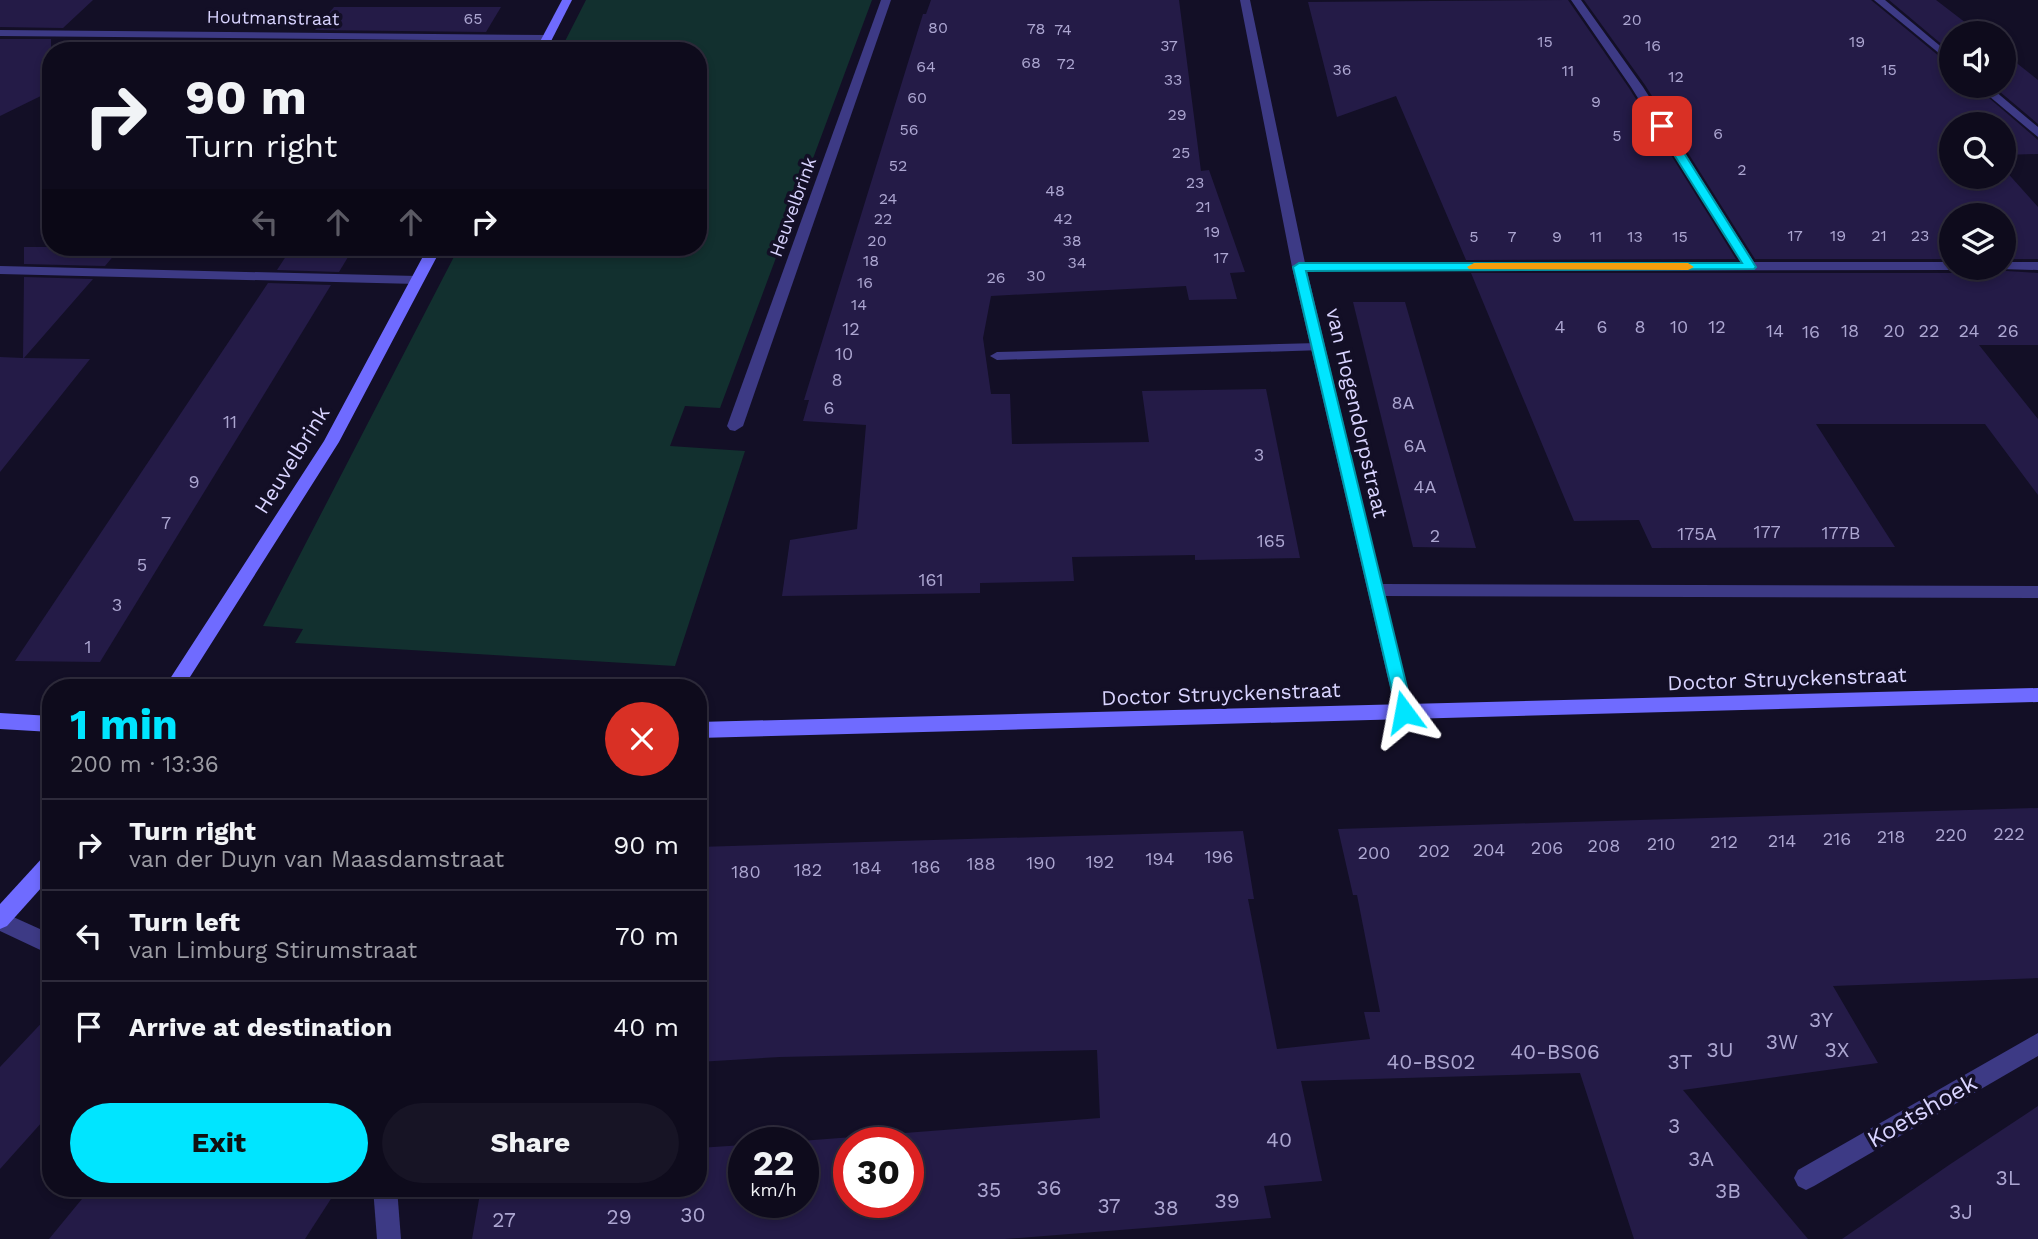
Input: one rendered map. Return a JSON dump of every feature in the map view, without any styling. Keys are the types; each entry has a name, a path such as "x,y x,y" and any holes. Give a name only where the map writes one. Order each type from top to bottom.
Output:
{"street":[{"path":"545,42 567,0"},
{"name":"Heuvelbrink","path":"735,426 886,0"},
{"name":"van Hogendorpstraat","path":"1245,0 1299,267 1404,712"},
{"path":"1576,0 1637,87 1750,267"},
{"path":"1879,0 1939,50"},
{"name":"Houtmanstraat","path":"0,33 547,38"},
{"path":"1996,98 2038,133"},
{"name":"Heuvelbrink","path":"179,679 331,442 430,256"},
{"path":"1299,267 1939,266"},
{"path":"2016,266 2038,266"},
{"path":"0,270 417,281"},
{"path":"997,356 1318,347"},
{"path":"1375,590 2038,592"},
{"name":"Doctor Struyckenstraat","path":"707,730 2038,695"},
{"path":"0,721 42,723"},
{"path":"42,872 0,920 42,941"},
{"name":"Koetshoek","path":"1806,1178 2038,1044"},
{"path":"387,1197 389,1239"}],"green space":[{"path":"586,0 872,0 720,408 685,406 670,446 745,451 675,666 295,643 303,629 263,626 454,256 707,256 707,42 565,42"}],"building":[{"path":"0,0 93,0 63,28 0,27"},
{"path":"931,0 1179,0 1201,171 1209,170 1245,272 1230,273 1237,299 1189,300 1186,286 991,296 983,338 991,394 1010,394 1012,444 1149,442 1142,391 1266,389 1300,558 1195,560 1195,555 1072,557 1074,581 980,583 980,593 782,596 790,540 857,529 866,425 803,421 809,400 804,400 923,14 926,14"},
{"path":"1568,0 1629,88 1736,259 1466,260 1396,96 1337,117 1308,2"},
{"path":"1584,0 1871,0 1939,56 1939,98 1989,98 2005,112 1939,112 1939,189 2016,189 2016,182 2038,207 2038,259 2016,259 2016,203 1939,203 1939,259 1755,259 1645,85"},
{"path":"1889,0 1936,0 1963,21 1939,21 1939,42"},
{"path":"334,7 501,7 486,32 315,30"},
{"path":"0,39 51,39 51,42 42,42 42,95 0,116"},
{"path":"306,41 393,42 305,42"},
{"path":"2016,63 2038,80 2038,124 2007,98 2016,98"},
{"path":"2016,121 2038,140 2038,154 2016,155"},
{"path":"24,247 42,247 42,256 113,256 105,266 24,264"},
{"path":"286,256 349,256 339,272 277,270"},
{"path":"2016,272 2038,273 2038,345 1979,345 2038,419 2038,495 1985,424 1816,424 1895,547 1652,548 1639,520 1574,521 1471,273 1939,273 1939,280 2016,280"},
{"path":"24,277 93,279 24,358 90,359 0,472 0,357 23,358"},
{"path":"268,283 331,285 100,662 15,661"},
{"path":"1353,302 1405,302 1476,548 1413,547"},
{"path":"2038,808 2038,978 1833,986 1878,1063 1683,1090 1808,1239 1634,1239 1580,1073 1301,1081 1322,1181 1264,1186 1271,1218 1005,1239 472,1239 479,1197 707,1197 707,1147 728,1146 728,1218 819,1218 819,1140 833,1139 833,1218 924,1218 924,1132 1100,1118 1097,1050 780,1057 707,1061 707,847 1243,831 1254,899 1248,899 1277,1049 1370,1039 1364,1012 1380,1012 1357,895 1353,895 1338,829"},
{"path":"42,1023 42,1122 0,1169 0,1067"},
{"path":"2038,1106 2038,1239 1842,1239 1949,1165"},
{"path":"84,1197 332,1197 305,1239 49,1239"}],"slow traffic":[{"path":"1474,267 1688,267"}],"route":[{"path":"1404,712 1299,267 1750,267 1662,126"}]}
